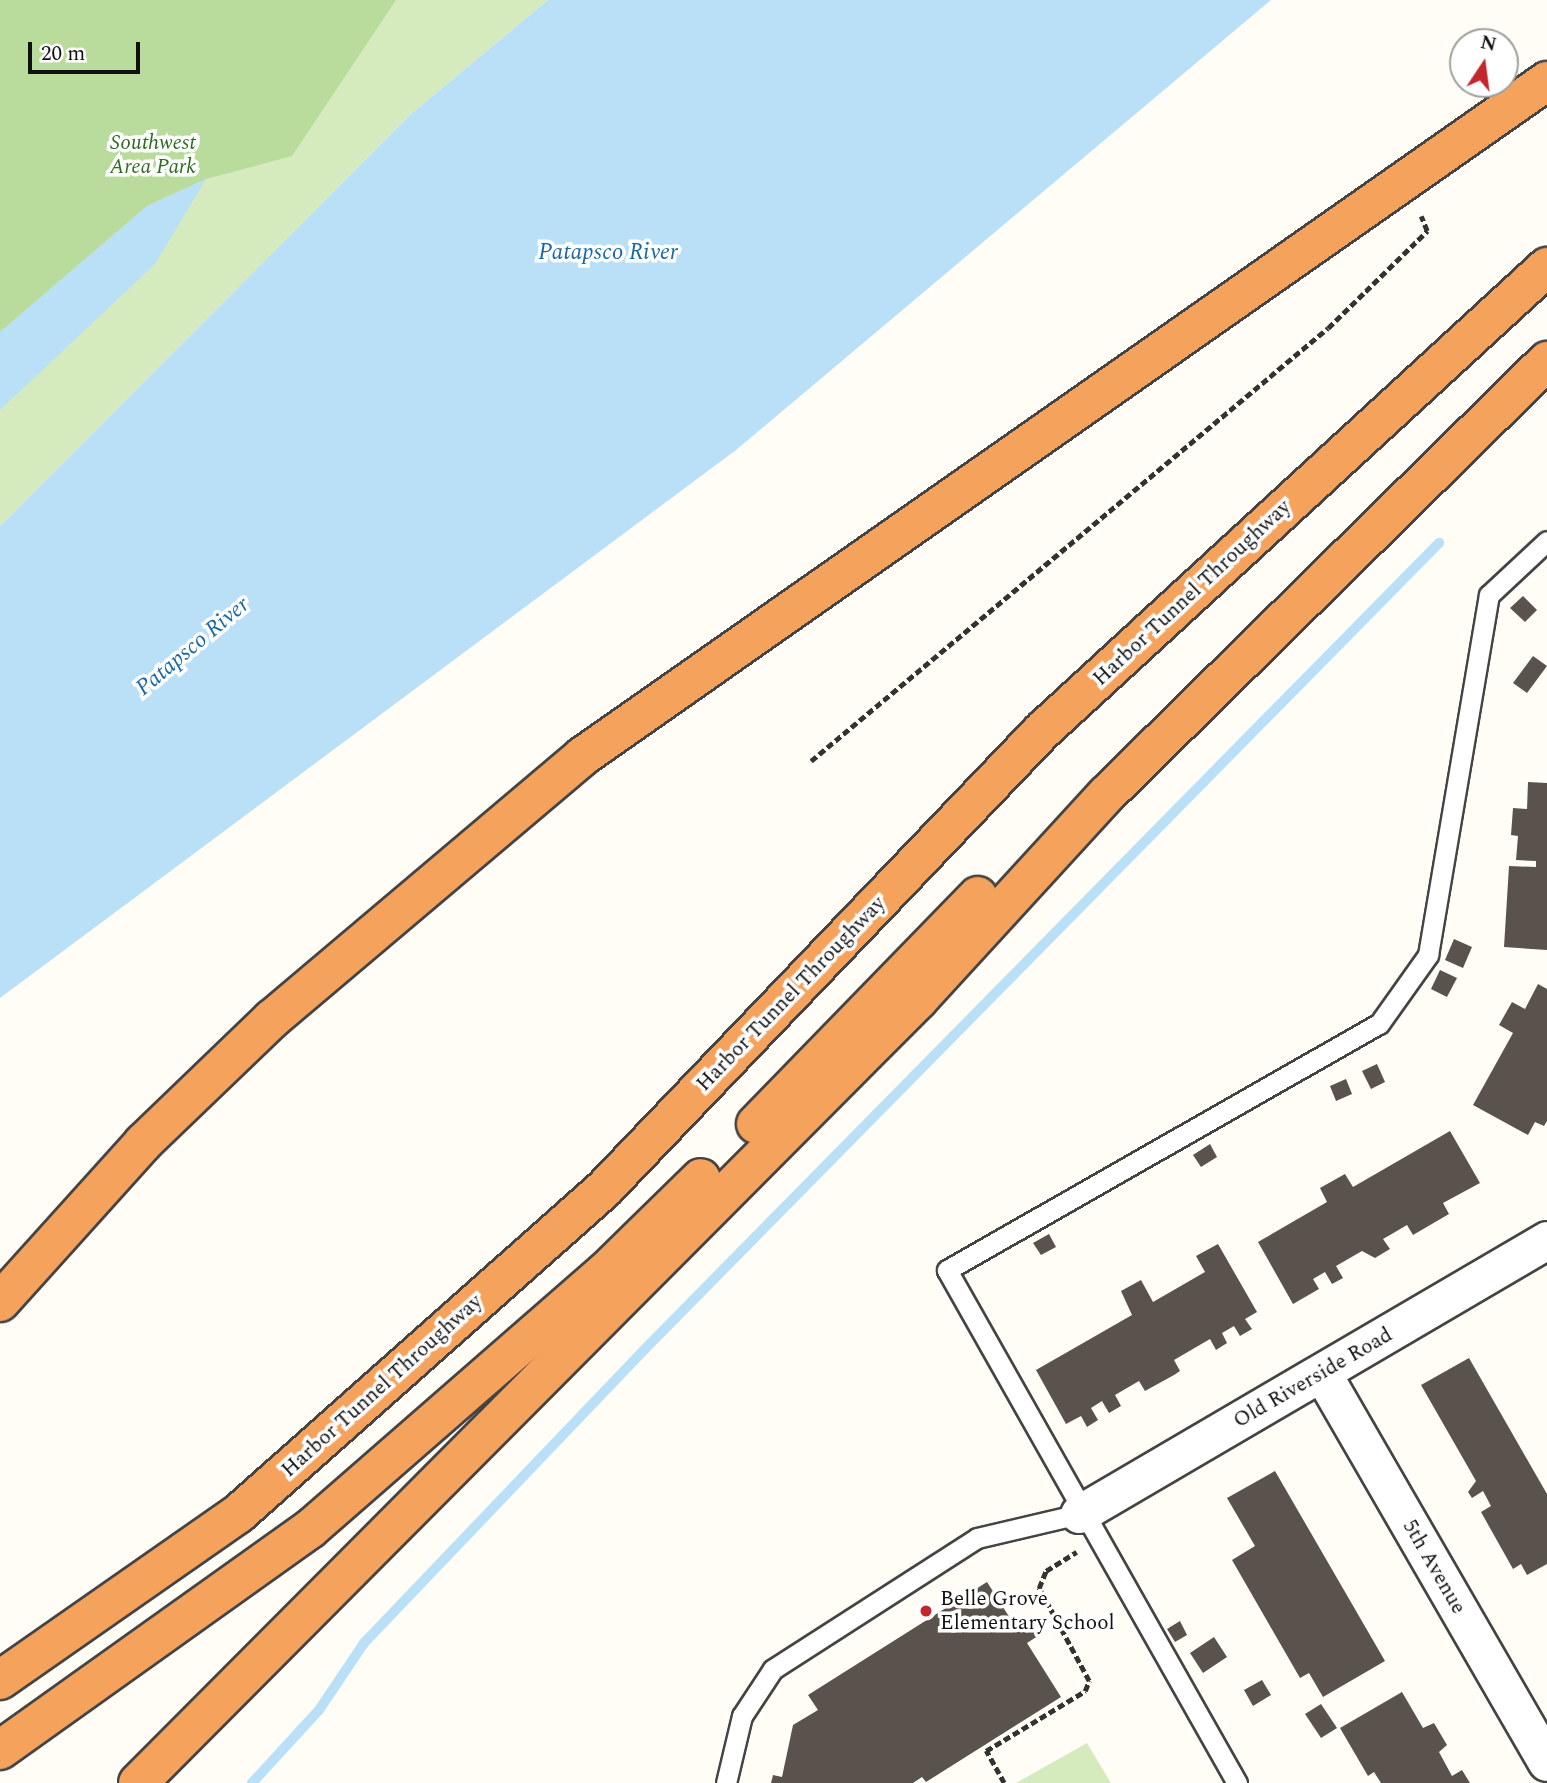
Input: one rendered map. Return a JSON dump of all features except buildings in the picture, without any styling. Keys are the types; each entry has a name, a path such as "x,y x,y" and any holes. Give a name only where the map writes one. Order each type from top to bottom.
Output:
{"highway":[{"path":"0,1302 143,1143 272,1019 583,756 1547,81"},
{"name":"Harbor Tunnel Throughway","path":"0,1680 238,1514 604,1189 1042,731 1547,267"},
{"path":"138,1783 919,999 1106,795 1547,361"},
{"path":"0,1750 310,1529 606,1272 991,883 1106,795"}],"street":[{"name":"Old Riverside Road","path":"1079,1514 1547,1240"},
{"name":"5th Avenue","path":"1322,1373 1547,1762"}],"lane":[{"path":"1237,1783 1079,1514 947,1270 1379,1024 1428,955 1489,594 1547,541"},
{"path":"726,1783 742,1716 773,1669 977,1538 1079,1514"}],"path":[{"path":"811,761 1328,328 1426,232 1409,180"},
{"path":"1004,1783 986,1751 1085,1691 1089,1681 1038,1588 1046,1571 1069,1556"}],"green space":[{"name":"Southwest Area Park","path":"0,0 548,0 411,114 0,526"},
{"path":"0,0 396,0 292,156 206,179 147,206 0,332"},
{"path":"1087,1743 1111,1783 1016,1783"}],"water":[{"name":"Patapsco River","path":"548,0 1271,0 736,450 0,998 0,526 411,114"},
{"path":"206,179 155,264 0,410 0,332 147,206"}],"waterway":[{"path":"252,1783 319,1710 364,1643 642,1352 1439,543"}],"place":[{"name":"Belle Grove Elementary School","path":"926,1611"}]}
